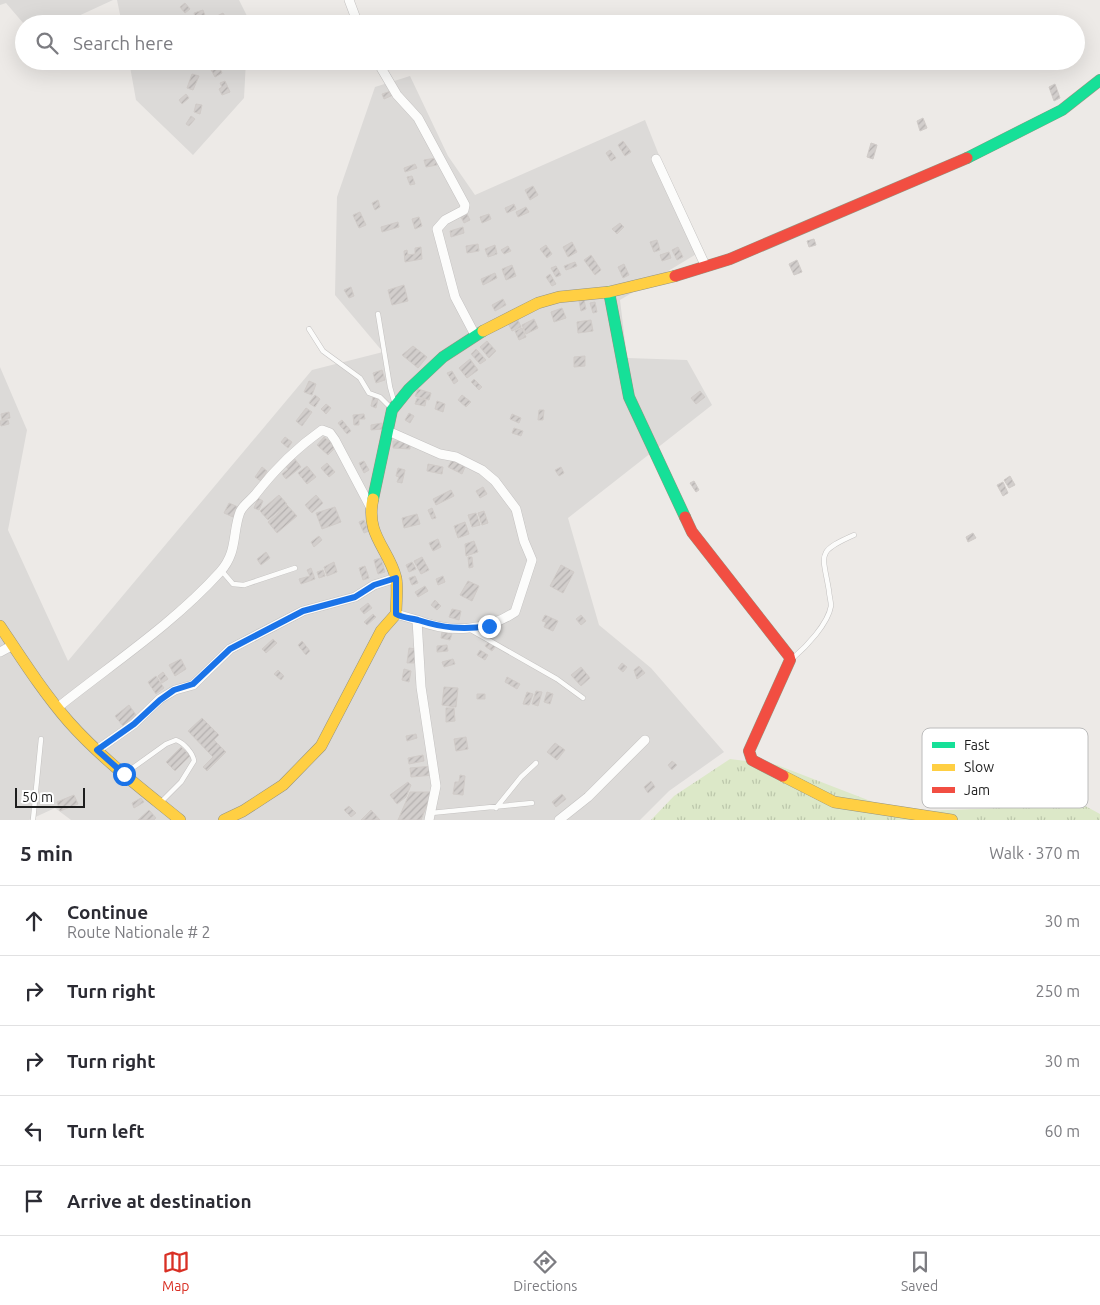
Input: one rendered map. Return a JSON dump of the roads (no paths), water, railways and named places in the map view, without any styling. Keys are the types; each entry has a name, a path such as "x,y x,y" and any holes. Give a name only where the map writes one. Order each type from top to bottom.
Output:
{"street":[{"path":"349,0 355,15"},
{"path":"382,70 397,95 418,118 465,205 464,210 445,220 438,229 455,297 475,334"},
{"path":"371,508 394,408 423,375 475,334 538,303 559,297 609,292 632,285 654,282 706,267 771,242 989,149 1062,110 1100,80"},
{"path":"656,159 706,267"},
{"path":"609,292 629,397 692,532 789,656 790,660 749,751 752,760 834,802 952,820"},
{"path":"57,708 185,608 222,570 234,547 239,515 243,506 274,470 308,439 322,430 330,433 371,508 374,532 396,578 396,614 381,631 316,752 283,785 224,820"},
{"path":"388,431 440,454 456,457 482,470 496,481 516,510 524,541 532,560 515,612 489,626 470,629 437,627 396,614"},
{"path":"97,750 134,724 174,690 193,684 230,649 303,611 355,597 374,585 396,578"},
{"path":"417,620 421,687 436,786 430,816"},
{"path":"0,626 57,708 97,750 180,820"},
{"path":"0,652 13,645"},
{"path":"559,820 588,797 645,740"}],"lane":[{"path":"378,314 394,408"},
{"path":"309,329 323,351 360,378 369,393 380,397 394,408"},
{"path":"790,660 809,644 818,632 831,606 822,559 826,552 854,535"},
{"path":"222,570 234,584 244,585 294,568"},
{"path":"470,629 557,679 584,698"},
{"path":"33,820 41,739"},
{"path":"124,774 166,744 176,740 180,741 193,756 194,761 181,782 159,803"},
{"path":"496,808 520,777 536,763"},
{"path":"430,816 532,803"}]}
